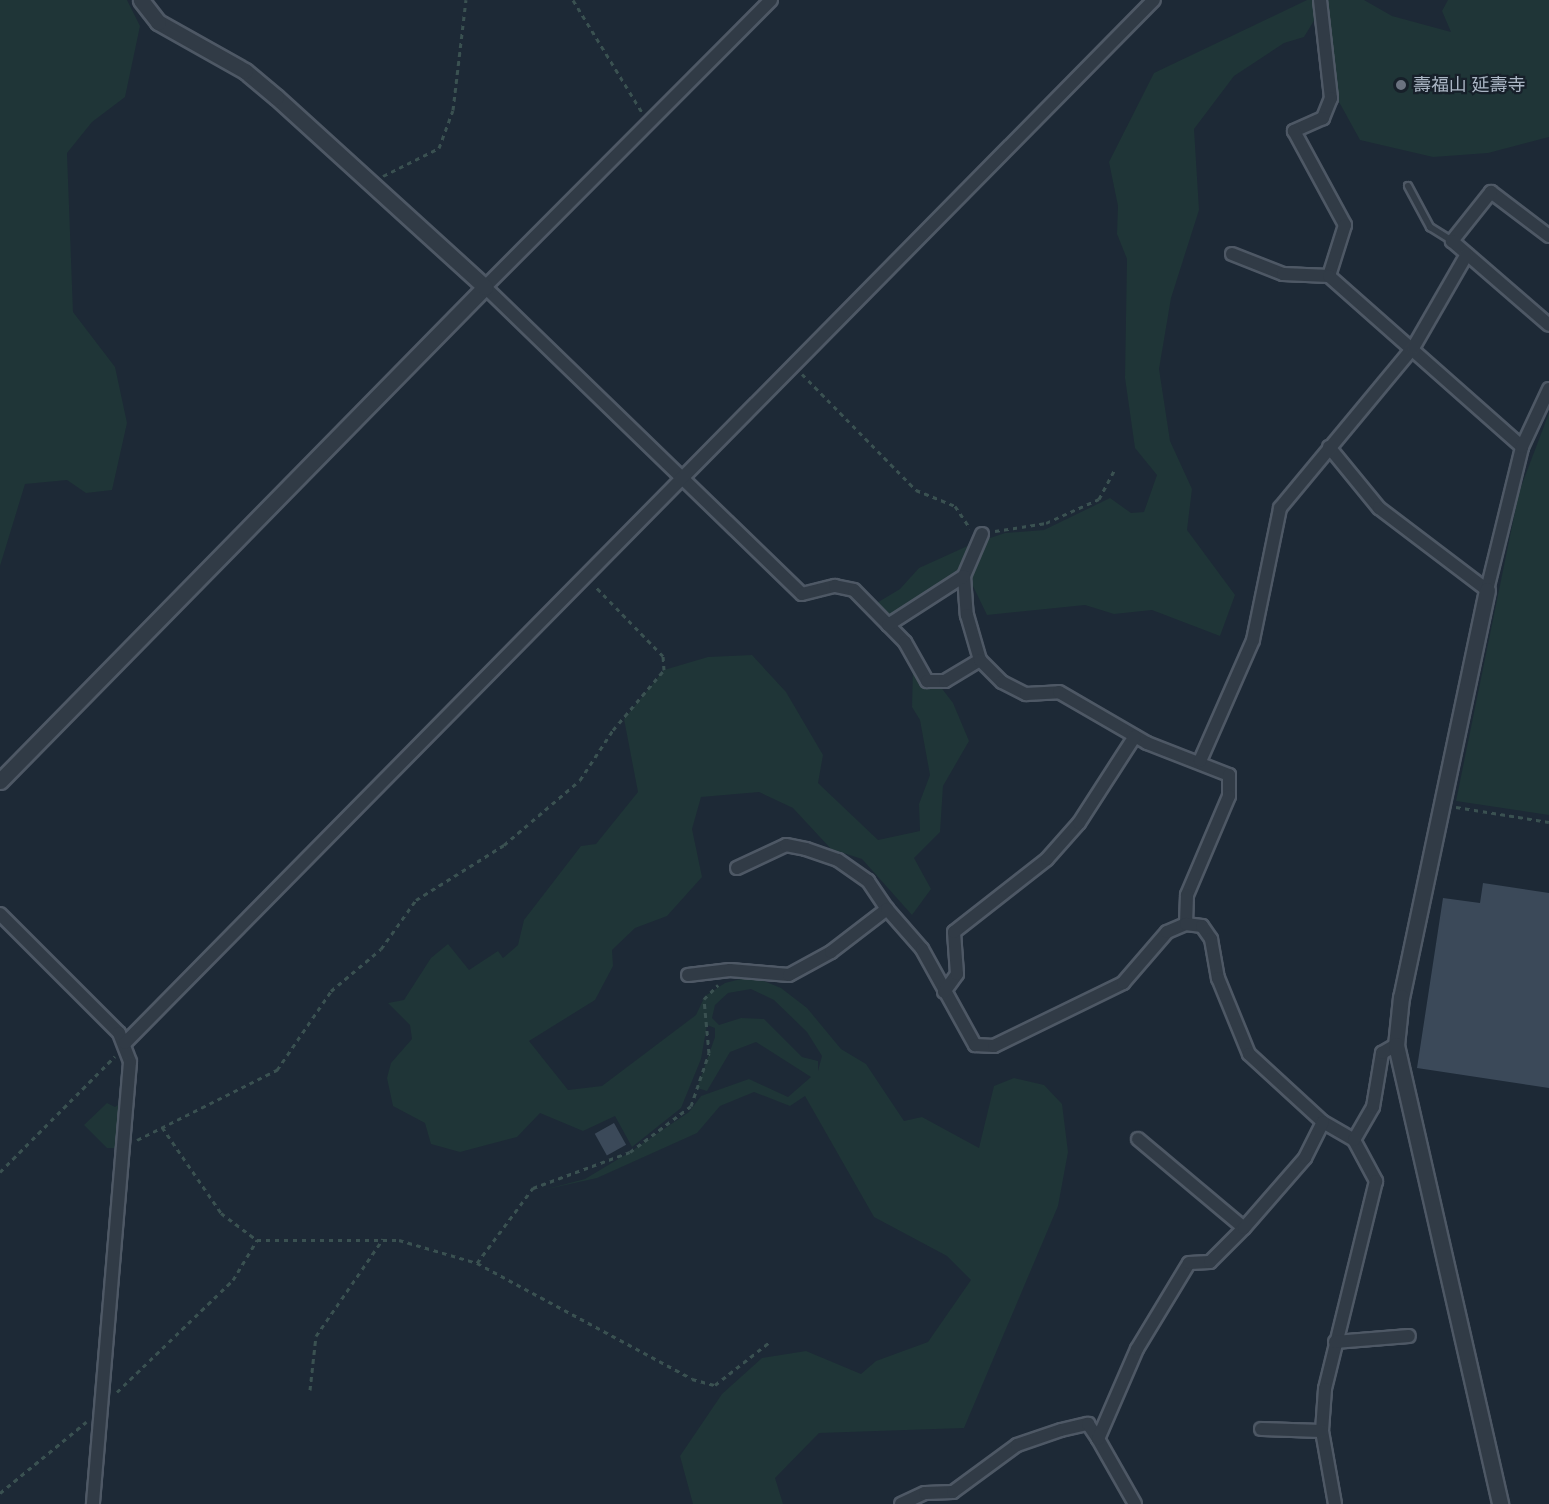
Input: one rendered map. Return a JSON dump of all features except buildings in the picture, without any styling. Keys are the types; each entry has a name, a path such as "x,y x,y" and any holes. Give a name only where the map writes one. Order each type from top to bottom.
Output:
{"street":[{"path":"141,0 181,38 245,71 485,287 802,594 835,586 854,590 888,625 927,681 945,681 980,660"},
{"path":"0,781 485,287 650,124 771,0"},
{"path":"126,1046 682,476 1154,0"},
{"path":"1320,0 1331,98 1323,118 1294,131 1345,225 1329,276"},
{"path":"1549,236 1491,192 1452,241 1549,325"},
{"path":"1232,254 1283,274 1329,276 1413,348 1522,447"},
{"path":"1200,761 1253,640 1280,508 1413,348 1467,254"},
{"path":"1500,1504 1396,1045 1401,997 1487,590 1522,447 1549,389"},
{"path":"1329,447 1379,508 1487,590"},
{"path":"982,534 964,576 967,615 980,660 1002,682 1026,694 1059,692 1135,736 1200,761 1229,775 1229,796 1187,895 1186,924"},
{"path":"888,625 964,576"},
{"path":"944,992 957,974 954,932 1047,859 1079,823 1135,736"},
{"path":"737,868 786,845 838,860 868,881 887,909 922,949 975,1046 994,1046 1124,983 1167,933 1186,924 1202,926 1211,939 1218,978 1249,1054 1323,1122 1354,1140 1376,1181 1335,1342 1322,1431 1335,1504"},
{"path":"688,975 739,970 789,975 831,952 887,909"},
{"path":"0,914 126,1046 131,1092 93,1504"},
{"path":"1354,1140 1373,1107 1382,1053 1396,1045"},
{"path":"1098,1439 1137,1350 1189,1263 1210,1262 1244,1228 1305,1158 1323,1122"},
{"path":"1138,1139 1244,1228"},
{"path":"1335,1342 1409,1336"},
{"path":"901,1504 925,1493 953,1492 1017,1445 1061,1430 1088,1424 1135,1504"},
{"path":"1261,1429 1322,1431"}],"lane":[{"path":"1408,186 1431,227 1452,241"}],"path":[{"path":"367,182 439,148 453,110 466,0"},
{"path":"573,0 650,124"},
{"path":"793,364 916,490 955,506 972,531 982,534 1046,523 1099,499 1115,469"},
{"path":"126,1145 278,1070 332,991 381,948 416,900 504,845 580,780 613,730 664,670 663,656 586,576"},
{"path":"1457,807 1549,822"},
{"path":"477,1263 533,1188 630,1152 691,1106 710,1053 704,999 739,970"},
{"path":"0,1172 126,1046"},
{"path":"162,1127 221,1213 257,1240 382,1239 477,1263 692,1379 715,1385 771,1341"},
{"path":"310,1390 316,1336 382,1239"},
{"path":"0,1493 102,1409 150,1355 233,1280 257,1240"}],"green space":[{"path":"0,0 127,0 140,26 125,97 92,122 67,153 73,312 115,367 127,423 112,490 86,493 67,480 25,484 0,566"},
{"path":"1307,0 1364,0 1392,16 1451,32 1442,11 1448,0 1549,0 1549,137 1488,153 1433,157 1360,140 1322,71 1315,19 1304,37 1284,43 1234,76 1194,129 1199,210 1171,298 1159,369 1170,441 1192,489 1187,530 1235,595 1220,636 1152,610 1114,614 1085,605 987,615 972,584 954,577 888,617 875,604 900,589 919,568 972,544 1005,533 1044,530 1110,498 1131,513 1144,512 1157,475 1135,448 1125,378 1127,259 1117,234 1118,206 1109,162 1154,73"},
{"path":"1549,413 1549,815 1456,801 1519,492"},
{"path":"752,655 786,692 823,755 818,783 878,840 920,831 919,804 930,775 920,720 912,707 913,668 923,664 953,703 969,741 943,786 940,832 914,858 931,889 912,915 862,859 831,849 793,808 759,792 701,797 692,829 702,877 667,916 635,928 612,950 613,966 595,1000 529,1041 568,1090 602,1086 696,1015 705,996 725,983 752,976 781,988 807,1008 841,1049 866,1064 904,1121 922,1117 979,1148 994,1086 1014,1078 1044,1085 1062,1104 1068,1152 1058,1206 964,1428 819,1433 775,1478 783,1504 693,1504 680,1456 722,1394 762,1358 806,1351 861,1374 876,1361 928,1342 971,1280 947,1256 874,1217 805,1096 790,1106 754,1092 720,1106 697,1133 597,1178 543,1190 585,1179 689,1112 701,1096 749,1079 788,1097 811,1077 756,1042 730,1052 707,1091 697,1088 715,1037 715,1028 707,1025 701,1059 681,1108 632,1147 615,1116 583,1131 540,1113 517,1137 460,1152 431,1144 425,1123 393,1106 387,1078 391,1063 412,1039 410,1025 388,1003 404,1000 431,958 448,944 469,970 498,951 503,958 518,945 524,920 581,846 596,844 638,792 624,719 664,670 708,657","holes":["751,989 774,1000 807,1032 822,1056 818,1071 818,1061 802,1057 764,1019 741,1018 719,1025 712,1018 715,1005 728,993"]},
{"path":"122,1102 120,1148 107,1148 84,1125 107,1103 115,1107"}],"place":[{"name":"壽福山 延壽寺","path":"1401,85"}]}
